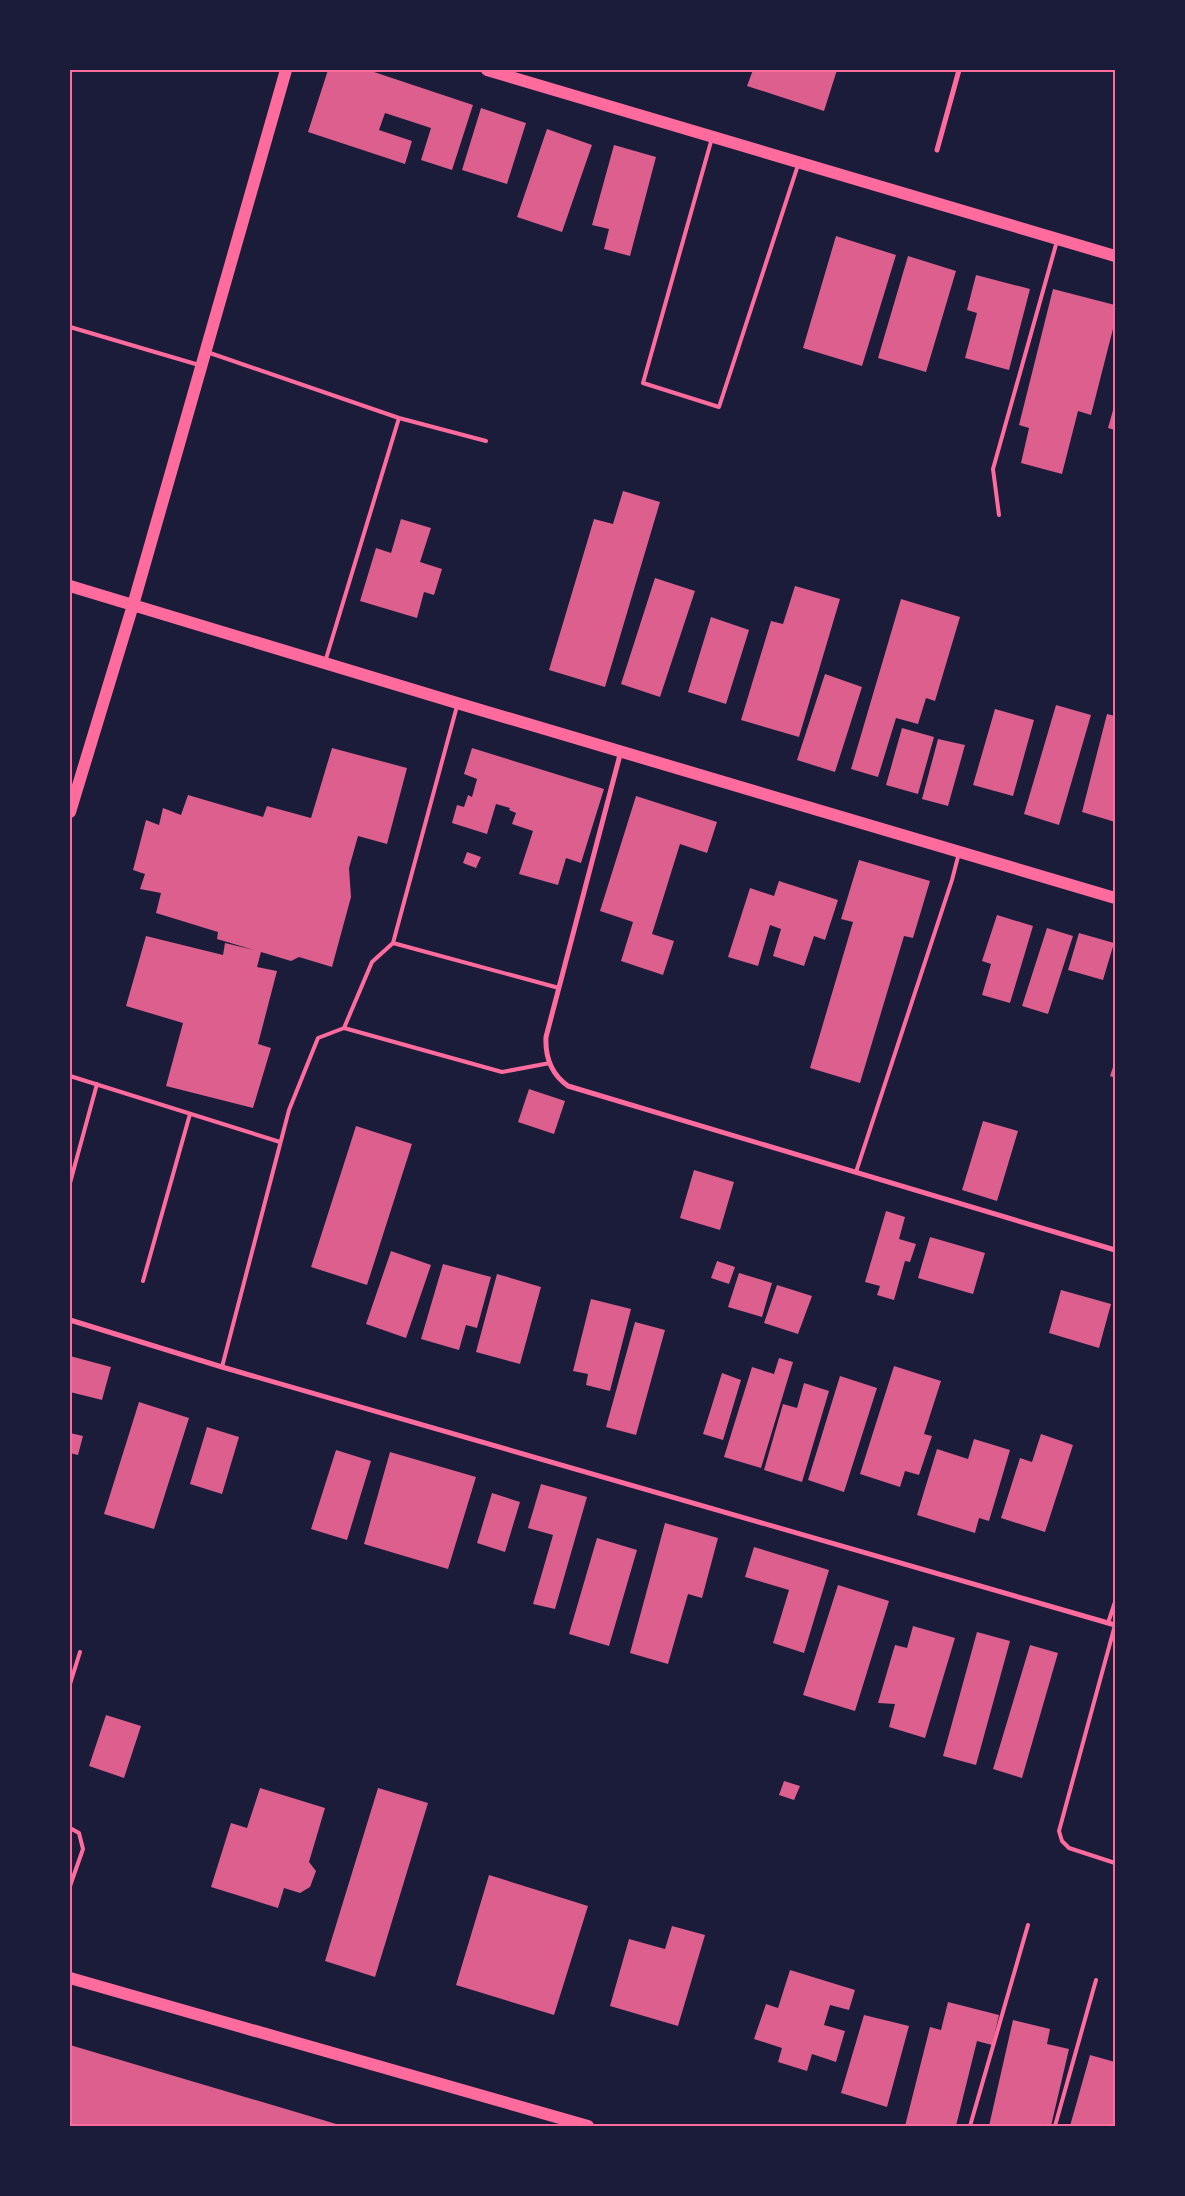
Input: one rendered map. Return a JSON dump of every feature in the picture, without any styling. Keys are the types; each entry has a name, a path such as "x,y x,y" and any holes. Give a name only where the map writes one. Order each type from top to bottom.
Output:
{"main road":[{"path":"70,812 133,605 286,70"},
{"path":"487,70 1115,256"},
{"path":"70,586 325,664 621,750 1115,898"},
{"path":"70,1978 588,2126"}],"street":[{"path":"937,150 959,70"},
{"path":"621,750 546,1037 545,1050 559,1080 568,1086 1115,1250"},
{"path":"70,1320 222,1367 1115,1625"}],"lane":[{"path":"712,137 643,383 719,407 792,188 798,163"},
{"path":"1000,515 993,469 1057,239"},
{"path":"70,326 201,366"},
{"path":"205,352 399,418 486,441"},
{"path":"325,664 399,418"},
{"path":"344,1028 372,962 393,943 452,730 457,703"},
{"path":"856,1172 949,890 959,851"},
{"path":"393,943 559,988"},
{"path":"222,1367 289,1110 318,1038 344,1028 502,1072 550,1063"},
{"path":"70,1076 280,1142"},
{"path":"70,1183 97,1084"},
{"path":"143,1281 190,1114"},
{"path":"1108,1623 1115,1602"},
{"path":"1115,1625 1059,1831 1062,1841 1069,1848 1115,1862"},
{"path":"70,1684 80,1652"},
{"path":"70,1828 79,1833 83,1849 70,1886"},
{"path":"970,2126 1028,1925"},
{"path":"1055,2126 1096,1980"}],"building":[{"path":"328,70 368,70 473,105 452,170 421,160 431,128 385,113 379,130 412,141 405,164 308,132"},
{"path":"753,70 837,70 824,111 747,86"},
{"path":"481,108 526,123 507,184 462,170"},
{"path":"547,129 592,145 562,232 517,217"},
{"path":"614,145 656,157 630,256 604,249 609,229 592,225"},
{"path":"836,236 896,255 862,366 803,348"},
{"path":"908,256 956,271 926,372 878,358"},
{"path":"976,275 1030,289 1009,370 965,358 977,313 967,310"},
{"path":"1053,289 1115,305 1115,321 1091,415 1078,411 1062,474 1021,463 1029,428 1019,425"},
{"path":"1115,403 1115,430 1108,428"},
{"path":"623,491 660,502 605,687 549,670 594,519 613,524"},
{"path":"401,519 431,528 420,562 442,569 434,595 424,592 417,618 360,601 376,548 391,553"},
{"path":"655,578 695,591 660,697 621,684"},
{"path":"795,586 840,599 799,737 741,720 771,621 783,624"},
{"path":"901,599 960,617 935,701 926,698 918,724 896,718 878,777 851,769"},
{"path":"711,617 749,630 726,704 688,692"},
{"path":"825,674 862,687 835,772 797,760"},
{"path":"1056,705 1091,715 1059,825 1024,814"},
{"path":"995,709 1034,720 1013,796 973,785"},
{"path":"1107,714 1115,716 1115,822 1082,812"},
{"path":"902,728 934,737 918,794 886,785"},
{"path":"938,739 965,745 948,806 922,799"},
{"path":"332,748 407,768 387,844 358,836 349,868 351,897 332,967 299,957 291,961 261,952 257,967 277,971 258,1044 271,1048 253,1108 166,1086 183,1023 126,1006 146,936 223,955 225,943 254,950 217,939 218,932 156,913 161,893 140,889 145,874 133,870 146,820 159,825 163,808 181,815 188,795 263,817 267,806 311,818"},
{"path":"472,748 604,789 581,863 566,858 558,885 519,874 533,831 512,824 516,813 509,810 510,808 496,804 487,834 452,823 457,805 464,807 468,795 472,797 477,779 464,774"},
{"path":"636,796 717,822 707,853 680,844 652,934 674,941 663,975 621,961 633,922 600,911"},
{"path":"467,852 481,857 476,868 463,863"},
{"path":"859,860 930,881 913,938 904,936 860,1083 810,1068 853,922 841,919"},
{"path":"779,881 838,900 825,940 814,936 804,966 773,956 781,929 770,925 758,966 728,957 750,888 774,896"},
{"path":"997,915 1033,926 1010,1003 982,995 991,964 982,961"},
{"path":"1047,928 1073,936 1048,1014 1022,1006"},
{"path":"1079,933 1114,943 1103,980 1068,970"},
{"path":"1115,1061 1115,1078 1110,1076"},
{"path":"529,1089 565,1101 554,1134 518,1122"},
{"path":"983,1121 1018,1131 997,1201 962,1190"},
{"path":"356,1126 412,1144 367,1285 311,1267"},
{"path":"694,1170 734,1182 720,1230 680,1218"},
{"path":"886,1211 905,1217 899,1239 916,1244 910,1262 905,1261 894,1300 877,1295 880,1286 865,1282"},
{"path":"930,1237 985,1253 973,1294 918,1278"},
{"path":"391,1251 431,1265 406,1338 366,1324"},
{"path":"717,1261 735,1267 729,1284 711,1278"},
{"path":"443,1264 491,1277 477,1328 466,1325 459,1350 421,1339"},
{"path":"739,1273 772,1283 762,1317 728,1307"},
{"path":"497,1274 541,1287 520,1364 476,1352"},
{"path":"777,1285 812,1296 798,1334 764,1323"},
{"path":"1061,1290 1111,1304 1099,1348 1049,1333"},
{"path":"591,1299 631,1309 610,1391 586,1385 588,1374 573,1371"},
{"path":"635,1322 665,1330 636,1435 606,1427"},
{"path":"70,1356 111,1367 102,1400 70,1392"},
{"path":"779,1358 793,1362 761,1468 724,1457 752,1367 774,1374"},
{"path":"894,1366 941,1381 924,1434 932,1436 919,1475 905,1471 900,1487 860,1474"},
{"path":"722,1373 741,1380 723,1440 703,1434"},
{"path":"840,1376 877,1388 844,1492 808,1480"},
{"path":"804,1383 829,1391 802,1482 764,1470 783,1404 797,1408"},
{"path":"139,1402 189,1418 154,1529 104,1514"},
{"path":"207,1427 239,1437 222,1494 190,1484"},
{"path":"70,1433 83,1436 78,1455 70,1453"},
{"path":"1041,1434 1073,1445 1045,1532 1001,1518 1020,1458 1032,1462"},
{"path":"974,1439 1010,1450 989,1521 979,1518 975,1533 917,1515 937,1449 968,1459"},
{"path":"336,1450 371,1461 347,1540 311,1529"},
{"path":"390,1452 476,1477 448,1569 364,1544"},
{"path":"541,1484 587,1497 555,1609 533,1604 553,1535 528,1528"},
{"path":"492,1493 520,1502 505,1552 477,1543"},
{"path":"665,1523 718,1538 702,1598 688,1594 668,1664 630,1653"},
{"path":"597,1538 637,1550 609,1646 569,1634"},
{"path":"754,1547 829,1570 804,1653 773,1643 789,1590 745,1577"},
{"path":"838,1585 889,1601 855,1711 803,1695"},
{"path":"913,1626 955,1638 925,1738 889,1727 895,1704 878,1703 895,1645 907,1648"},
{"path":"977,1632 1010,1641 976,1765 943,1756"},
{"path":"1030,1645 1058,1653 1022,1778 993,1769"},
{"path":"106,1715 141,1726 124,1778 89,1766"},
{"path":"784,1781 800,1786 794,1800 779,1795"},
{"path":"260,1788 325,1808 309,1862 316,1871 310,1887 300,1893 284,1888 278,1908 211,1887 231,1823 247,1828"},
{"path":"378,1788 428,1803 375,1977 325,1961"},
{"path":"489,1875 588,1906 554,2015 456,1985"},
{"path":"672,1926 705,1935 678,2026 610,2006 629,1939 665,1949"},
{"path":"790,1970 855,1990 849,2010 830,2005 824,2025 845,2031 836,2062 812,2054 807,2071 778,2062 782,2048 754,2039 766,2004 778,2008"},
{"path":"948,2002 999,2015 992,2045 977,2041 956,2126 905,2126 930,2027 941,2030"},
{"path":"864,2015 909,2026 887,2107 841,2093"},
{"path":"1013,2020 1050,2029 1047,2044 1069,2049 1051,2126 989,2126"},
{"path":"70,2045 343,2126 70,2126"},
{"path":"1090,2055 1115,2062 1115,2126 1070,2126"}]}
